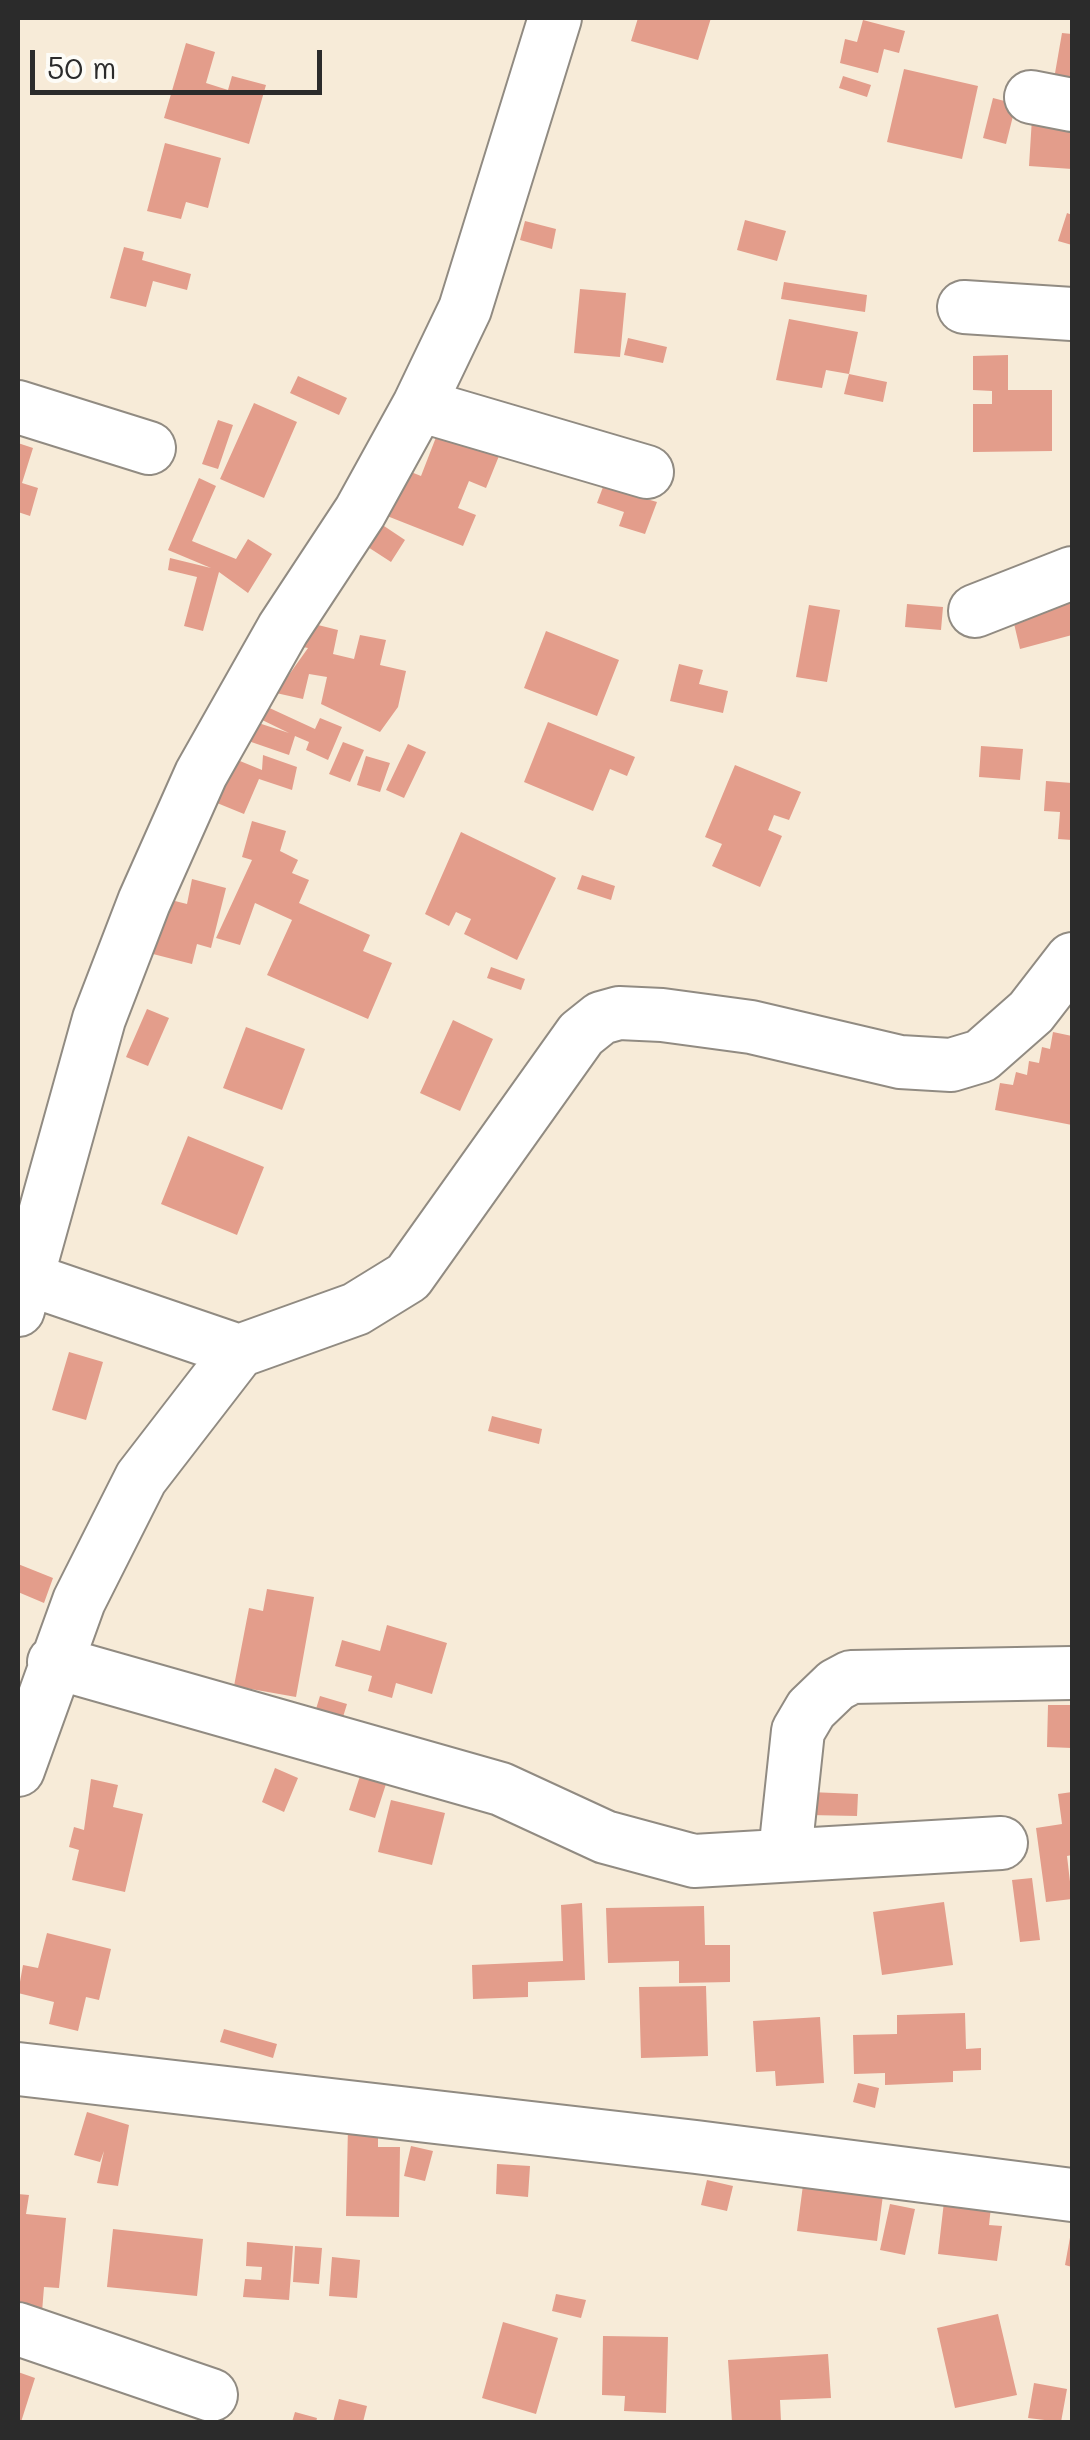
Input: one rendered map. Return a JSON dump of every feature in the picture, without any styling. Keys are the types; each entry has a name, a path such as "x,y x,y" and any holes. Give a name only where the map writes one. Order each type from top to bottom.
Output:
{"street":[{"path":"239,1351 23,1294 31,1215 99,1019 201,774 419,405 464,309 488,245 554,18"},
{"path":"964,307 1072,314"},
{"path":"419,405 647,472"},
{"path":"18,407 148,448"},
{"path":"974,611 1072,573"},
{"path":"18,1770 79,1601 141,1478 239,1351 356,1309 408,1277 581,1034 601,1018 618,1013 662,1015 751,1028 900,1062 951,1064 981,1056 1030,1012 1072,958"},
{"path":"54,1662 501,1789 605,1836 694,1861 1002,1843"},
{"path":"785,1854 798,1731 836,1684 851,1677 1072,1674"},
{"path":"18,2069 696,2146 1072,2195"},
{"path":"18,2329 212,2394"}],"building":[{"path":"638,18 711,18 698,60 631,41"},
{"path":"863,20 905,31 899,53 884,49 878,73 840,63 845,39 857,42"},
{"path":"1062,33 1072,34 1072,82 1054,79"},
{"path":"186,43 215,52 206,83 228,90 232,76 266,85 249,144 164,118"},
{"path":"904,69 978,86 962,159 887,142"},
{"path":"843,76 871,85 867,97 839,88"},
{"path":"1034,86 1072,109 1072,169 1029,166"},
{"path":"993,98 1016,104 1006,144 983,138"},
{"path":"165,143 221,158 208,208 186,202 181,219 147,211"},
{"path":"1067,213 1072,215 1072,245 1058,241"},
{"path":"745,220 786,231 777,261 737,250"},
{"path":"525,221 556,229 552,249 520,240"},
{"path":"124,247 144,252 142,260 191,274 187,290 153,281 146,307 110,298"},
{"path":"784,282 867,295 865,312 781,299"},
{"path":"580,289 626,293 620,357 574,353"},
{"path":"789,319 858,332 849,374 826,370 822,388 776,380"},
{"path":"628,338 667,347 663,363 624,355"},
{"path":"1008,355 1008,390 1052,390 1052,451 973,452 973,404 992,404 992,391 973,390 973,356"},
{"path":"849,374 887,382 883,402 844,394"},
{"path":"298,376 347,398 339,415 290,393"},
{"path":"254,403 297,422 264,498 220,479"},
{"path":"218,420 233,425 218,469 202,464"},
{"path":"440,427 501,451 486,488 469,481 458,508 476,515 463,546 382,514 401,468 421,476"},
{"path":"18,443 33,448 22,483 38,488 30,516 18,512"},
{"path":"609,471 630,494 657,502 645,534 619,526 624,512 597,503"},
{"path":"199,478 216,486 192,541 236,559 248,539 272,554 248,593 219,572 203,631 184,626 197,577 168,570 170,558 211,568 168,550"},
{"path":"369,516 405,540 391,562 354,538"},
{"path":"1072,577 1072,635 1020,649 1011,611"},
{"path":"907,604 943,607 941,630 905,627"},
{"path":"809,605 840,610 827,682 796,677"},
{"path":"298,620 338,630 333,654 354,659 360,635 386,640 380,665 406,671 398,707 380,732 321,704 327,677 309,674 303,699 276,693 308,648 292,645"},
{"path":"546,631 619,660 597,716 524,688"},
{"path":"679,664 703,670 699,684 728,691 723,713 670,701"},
{"path":"263,705 315,729 320,718 342,727 328,760 306,750 309,742 295,736 289,755 228,734 234,715 289,733 258,718"},
{"path":"548,722 635,757 627,776 610,769 593,811 524,782"},
{"path":"343,742 364,750 350,782 329,774"},
{"path":"408,744 426,752 404,798 386,790"},
{"path":"981,746 1023,749 1020,780 979,777"},
{"path":"213,750 262,770 263,755 297,767 292,790 259,779 244,814 195,794"},
{"path":"366,756 390,763 380,792 357,785"},
{"path":"735,765 801,792 789,820 774,815 768,830 782,836 760,887 712,866 722,844 705,837"},
{"path":"1046,781 1072,783 1072,840 1058,839 1060,812 1044,811"},
{"path":"252,821 286,831 280,851 298,860 292,873 309,880 299,903 370,935 363,951 392,963 368,1019 267,975 292,920 255,903 240,945 216,938 252,860 242,857"},
{"path":"461,832 556,878 517,960 464,934 471,919 456,912 449,926 425,914"},
{"path":"582,875 615,886 611,900 577,889"},
{"path":"192,879 226,888 211,948 197,944 192,964 153,954 167,899 187,904"},
{"path":"491,967 525,979 521,990 487,978"},
{"path":"147,1009 169,1018 148,1066 126,1057"},
{"path":"453,1020 493,1039 460,1111 420,1093"},
{"path":"246,1027 305,1049 282,1110 223,1088"},
{"path":"1053,1032 1072,1036 1072,1125 995,1110 1000,1083 1013,1085 1016,1072 1027,1075 1029,1061 1039,1063 1042,1047 1050,1049"},
{"path":"188,1136 264,1167 237,1235 161,1204"},
{"path":"69,1352 103,1362 86,1420 52,1410"},
{"path":"492,1416 542,1429 539,1444 488,1431"},
{"path":"18,1564 53,1578 44,1603 18,1592"},
{"path":"267,1589 314,1597 296,1697 234,1686 249,1608 263,1611"},
{"path":"387,1625 447,1643 432,1694 396,1683 392,1698 368,1691 372,1676 335,1666 342,1640 380,1651"},
{"path":"320,1696 347,1704 339,1730 312,1722"},
{"path":"1048,1705 1072,1705 1072,1748 1047,1747"},
{"path":"275,1768 298,1778 284,1812 262,1802"},
{"path":"360,1776 386,1784 375,1818 349,1810"},
{"path":"91,1779 118,1785 113,1807 143,1814 125,1892 72,1880 79,1850 69,1847 74,1827 84,1830"},
{"path":"810,1792 858,1794 857,1816 809,1815"},
{"path":"1072,1792 1072,1855 1067,1856 1072,1899 1046,1902 1036,1828 1062,1824 1058,1794"},
{"path":"391,1800 445,1813 432,1865 378,1852"},
{"path":"1032,1878 1040,1940 1020,1942 1012,1880"},
{"path":"944,1902 953,1965 882,1975 873,1912"},
{"path":"582,1903 585,1980 528,1982 528,1997 473,1999 472,1965 563,1961 561,1905"},
{"path":"704,1906 705,1945 730,1945 730,1982 679,1983 679,1961 608,1963 606,1908"},
{"path":"47,1933 111,1949 99,2000 86,1997 78,2031 49,2024 54,2002 18,1993 23,1965 38,1968"},
{"path":"706,1986 708,2056 641,2058 639,1987"},
{"path":"965,2013 966,2049 981,2048 981,2070 953,2071 953,2082 885,2085 885,2073 854,2074 853,2035 897,2034 897,2015"},
{"path":"820,2017 824,2083 776,2086 775,2071 756,2072 753,2021"},
{"path":"224,2029 277,2044 273,2058 220,2042"},
{"path":"858,2083 879,2088 875,2108 853,2102"},
{"path":"87,2112 129,2125 118,2186 97,2183 104,2151 100,2162 74,2155"},
{"path":"348,2127 378,2127 378,2147 400,2147 399,2217 346,2216"},
{"path":"411,2146 433,2151 425,2181 404,2176"},
{"path":"497,2164 530,2166 528,2197 496,2194"},
{"path":"707,2180 733,2186 727,2211 701,2205"},
{"path":"803,2185 883,2195 877,2241 797,2231"},
{"path":"945,2193 992,2198 989,2225 1002,2226 997,2261 938,2254"},
{"path":"18,2194 29,2195 26,2214 66,2218 59,2288 44,2287 42,2312 18,2310"},
{"path":"890,2204 915,2209 905,2255 880,2250"},
{"path":"113,2229 203,2239 197,2296 107,2287"},
{"path":"1072,2232 1072,2267 1065,2265"},
{"path":"247,2242 293,2246 289,2300 243,2297 245,2279 261,2280 262,2267 246,2266"},
{"path":"295,2246 322,2248 319,2284 293,2282"},
{"path":"332,2257 360,2260 357,2298 329,2296"},
{"path":"556,2294 586,2300 581,2318 552,2311"},
{"path":"998,2314 1017,2395 955,2408 937,2328"},
{"path":"503,2322 558,2338 536,2414 482,2398"},
{"path":"603,2336 668,2337 666,2413 624,2411 625,2396 602,2395"},
{"path":"828,2354 831,2398 780,2400 781,2422 732,2422 728,2360"},
{"path":"18,2372 35,2378 21,2422 18,2422"},
{"path":"1034,2383 1067,2389 1061,2422 1028,2418"},
{"path":"339,2399 367,2406 363,2422 333,2422"},
{"path":"295,2412 317,2418 316,2422 292,2422"}]}
